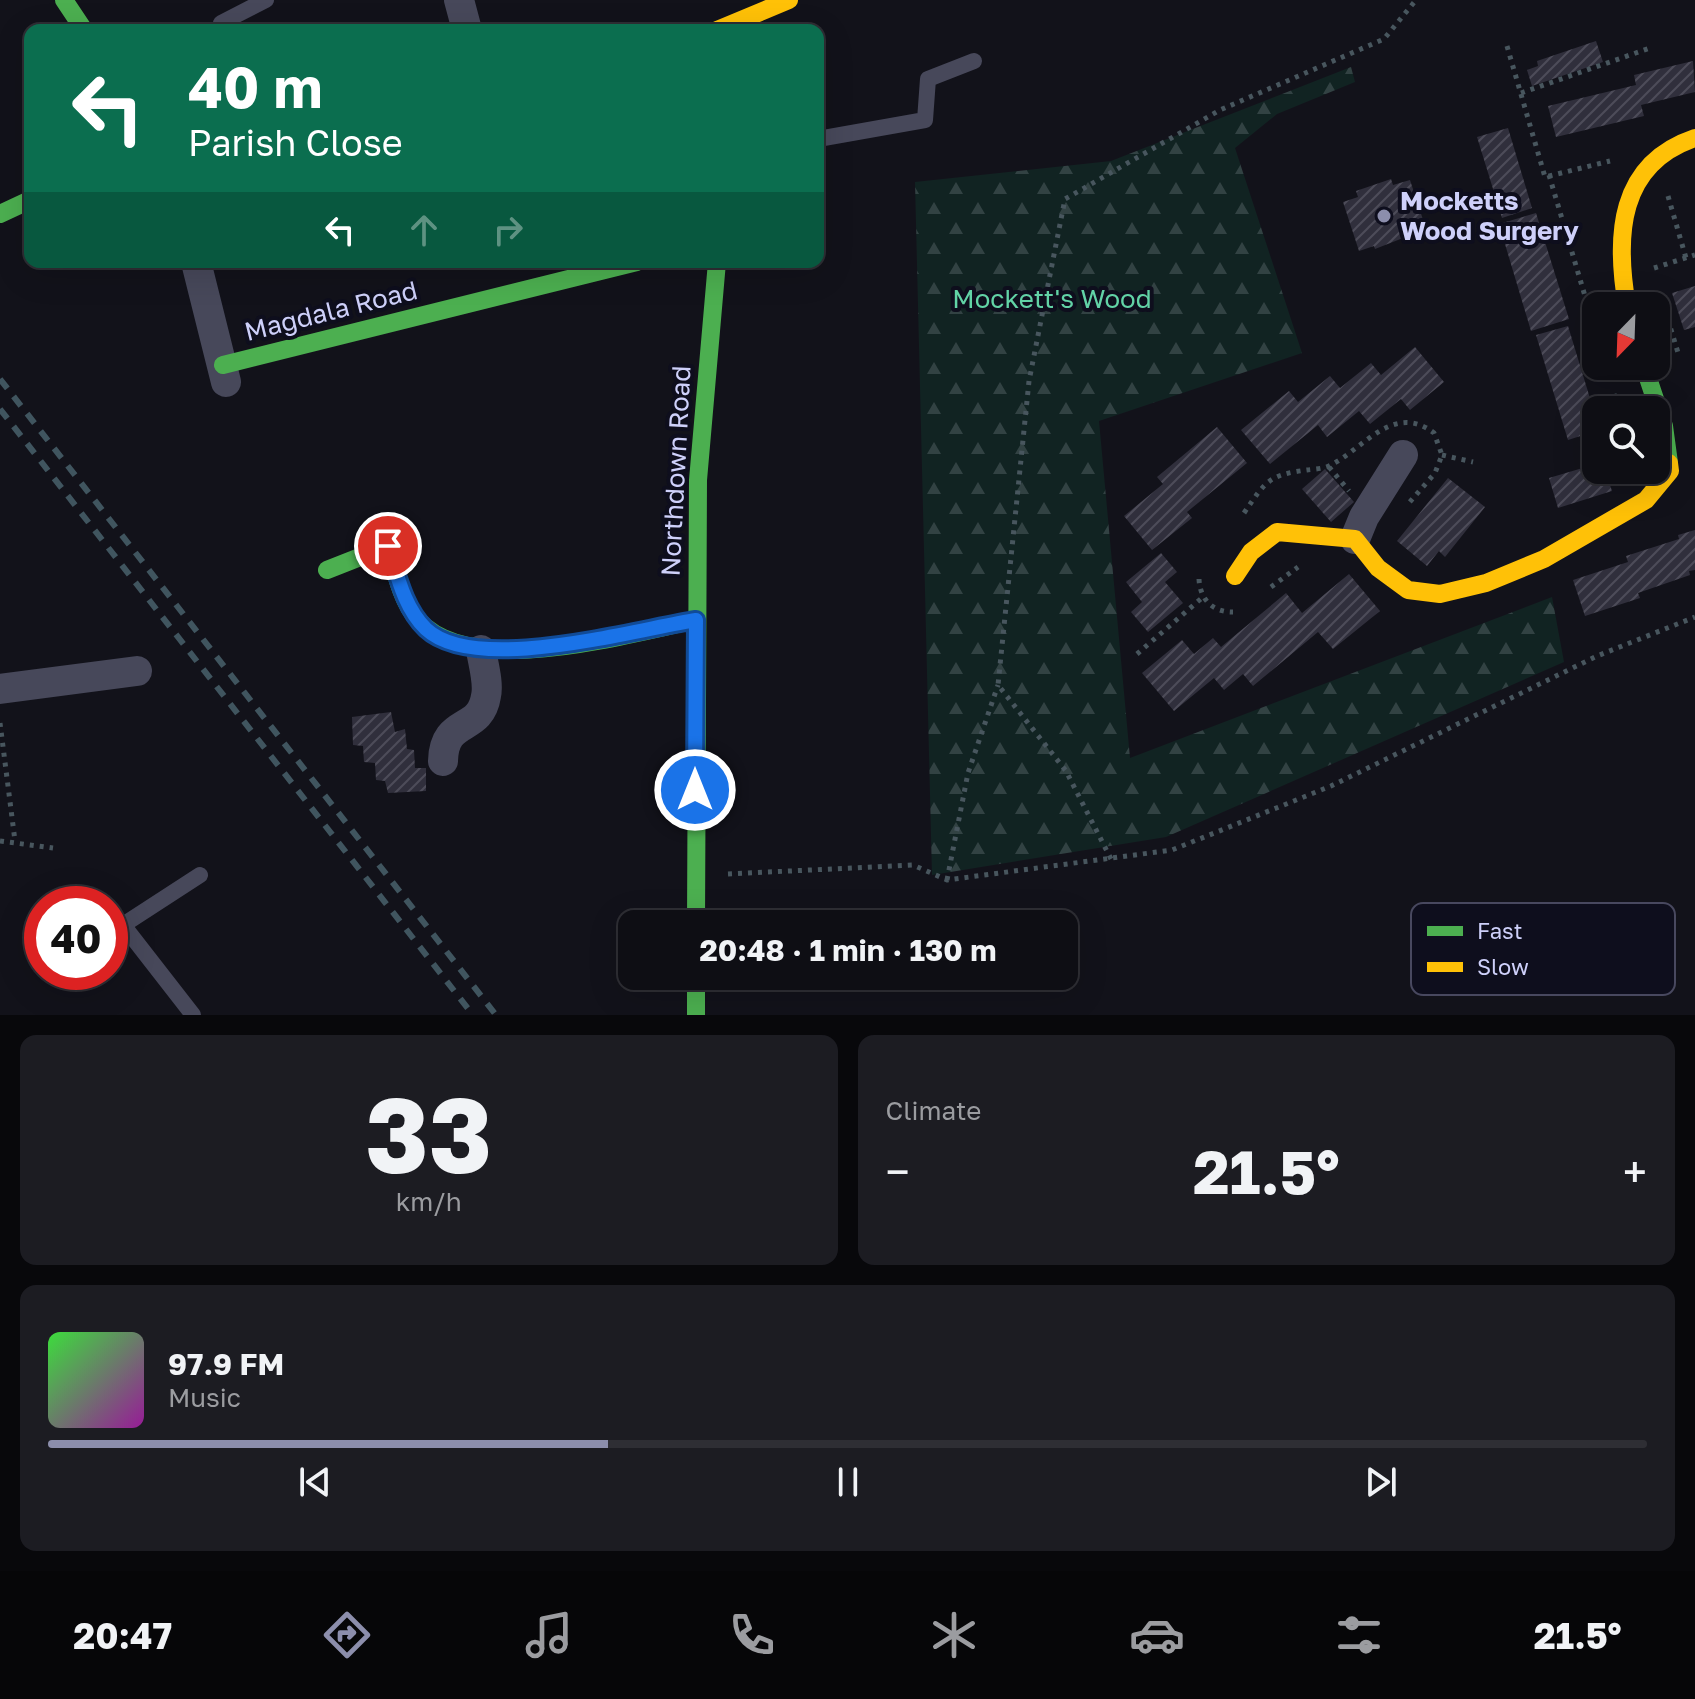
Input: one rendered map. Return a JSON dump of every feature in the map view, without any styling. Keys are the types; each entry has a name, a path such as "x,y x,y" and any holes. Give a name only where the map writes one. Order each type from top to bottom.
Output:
{"street":[{"path":"64,0 80,24"},
{"path":"459,0 465,24"},
{"path":"732,24 774,4"},
{"path":"1624,292 1620,267 1634,184 1657,155 1695,138"},
{"path":"0,214 24,203"},
{"path":"198,268 224,373"},
{"name":"Magdala Road","path":"224,373 615,268"},
{"name":"Northdown Road","path":"696,910 698,480 716,268"},
{"path":"1235,576 1251,552 1277,532 1355,539 1378,568 1408,590 1440,594 1486,583 1544,559 1646,500 1670,471 1664,426 1649,380"},
{"path":"1355,539 1364,517 1403,455"},
{"path":"327,570 388,546 406,598 418,621 430,632 464,648 499,652 696,620"},
{"path":"443,761 444,743 452,731 473,722 487,696 481,650"},
{"path":"0,689 137,671"},
{"path":"696,990 696,1015"}],"lane":[{"path":"221,23 266,0"},
{"path":"824,138 925,120 928,79 974,61"},
{"path":"193,1015 123,925 200,875"}],"path":[{"path":"947,880 968,773 998,685 1029,381 1065,199 1220,110 1384,39 1416,0"},
{"path":"1507,46 1545,177 1635,155 1657,155 1686,258"},
{"path":"1521,93 1653,47"},
{"path":"1549,175 1584,292"},
{"path":"1653,269 1657,283"},
{"path":"1670,326 1682,366"},
{"path":"1442,455 1473,462"},
{"path":"1137,654 1203,597"},
{"path":"695,876 913,865 947,880 1172,850 1316,792 1597,656 1695,617"},
{"path":"998,685 1066,771 1111,859"},
{"path":"0,723 15,841"},
{"path":"0,841 53,848"}],"green space":[{"name":"Mockett's Wood","path":"1351,67 1355,82 1277,114 1235,148 1302,353 1099,421 1130,758 1552,597 1564,662 1166,837 932,875 915,182 1111,161"}],"building":[{"path":"1596,41 1603,62 1532,86 1527,70 1538,66 1537,61"},
{"path":"1693,61 1695,92 1641,105 1644,116 1556,137 1548,106 1636,85 1634,75"},
{"path":"1508,128 1532,208 1502,218 1477,137"},
{"name":"Mocketts Wood Surgery","path":"1391,179 1393,185 1410,180 1426,229 1375,249 1374,246 1359,251 1343,202 1358,197 1356,191"},
{"path":"1536,213 1569,319 1531,331 1499,224"},
{"path":"1695,286 1695,327 1684,330 1672,293"},
{"path":"1568,326 1589,396 1582,396 1582,436 1568,440 1536,335"},
{"path":"1415,347 1444,382 1410,410 1401,399 1370,424 1359,411 1327,437 1318,425 1270,464 1241,430 1289,391 1298,402 1330,376 1340,388 1371,363 1381,375"},
{"path":"1217,427 1247,463 1187,512 1192,518 1152,550 1124,516 1163,484 1157,477"},
{"path":"1582,468 1582,484 1610,484 1612,491 1558,508 1549,478"},
{"path":"1325,469 1354,502 1331,522 1302,489"},
{"path":"1448,478 1485,507 1445,557 1439,551 1427,566 1397,541"},
{"path":"1695,530 1695,570 1689,571 1690,575 1638,593 1640,598 1585,616 1573,580 1628,562 1626,556 1679,539 1678,535"},
{"path":"1161,553 1177,572 1165,582 1183,603 1148,632 1131,612 1142,602 1126,582"},
{"path":"1349,574 1380,611 1333,649 1318,632 1253,686 1243,674 1224,690 1214,678 1174,711 1142,673 1182,640 1194,654 1213,638 1221,647 1286,593 1302,613"},
{"path":"391,712 395,732 405,729 407,749 414,750 415,768 426,768 426,791 388,793 385,781 376,780 375,763 364,762 363,746 353,745 352,717"}],"railway":[{"path":"0,379 496,1015"},
{"path":"0,409 473,1015"}],"traffic: fast":[{"path":"64,0 80,24"},
{"path":"0,214 24,203"},
{"path":"223,365 613,268"},
{"path":"696,910 698,480 716,268"},
{"path":"1649,380 1654,396"},
{"path":"327,570 388,546 403,595 418,620 443,638 474,647 511,650 551,648 696,620"},
{"path":"696,990 696,1015"}],"traffic: slow":[{"path":"731,24 789,0"},
{"path":"1625,292 1623,229 1636,184 1650,165 1669,150 1695,138"},
{"path":"1235,576 1251,552 1277,532 1355,539 1378,568 1408,590 1440,594 1486,583 1544,559 1646,500 1659,484"}],"place":[{"name":"Mocketts Wood Surgery","path":"1384,216"}],"route":[{"path":"388,546 406,598 418,621 430,632 464,648 499,652 696,620 695,790"}]}
